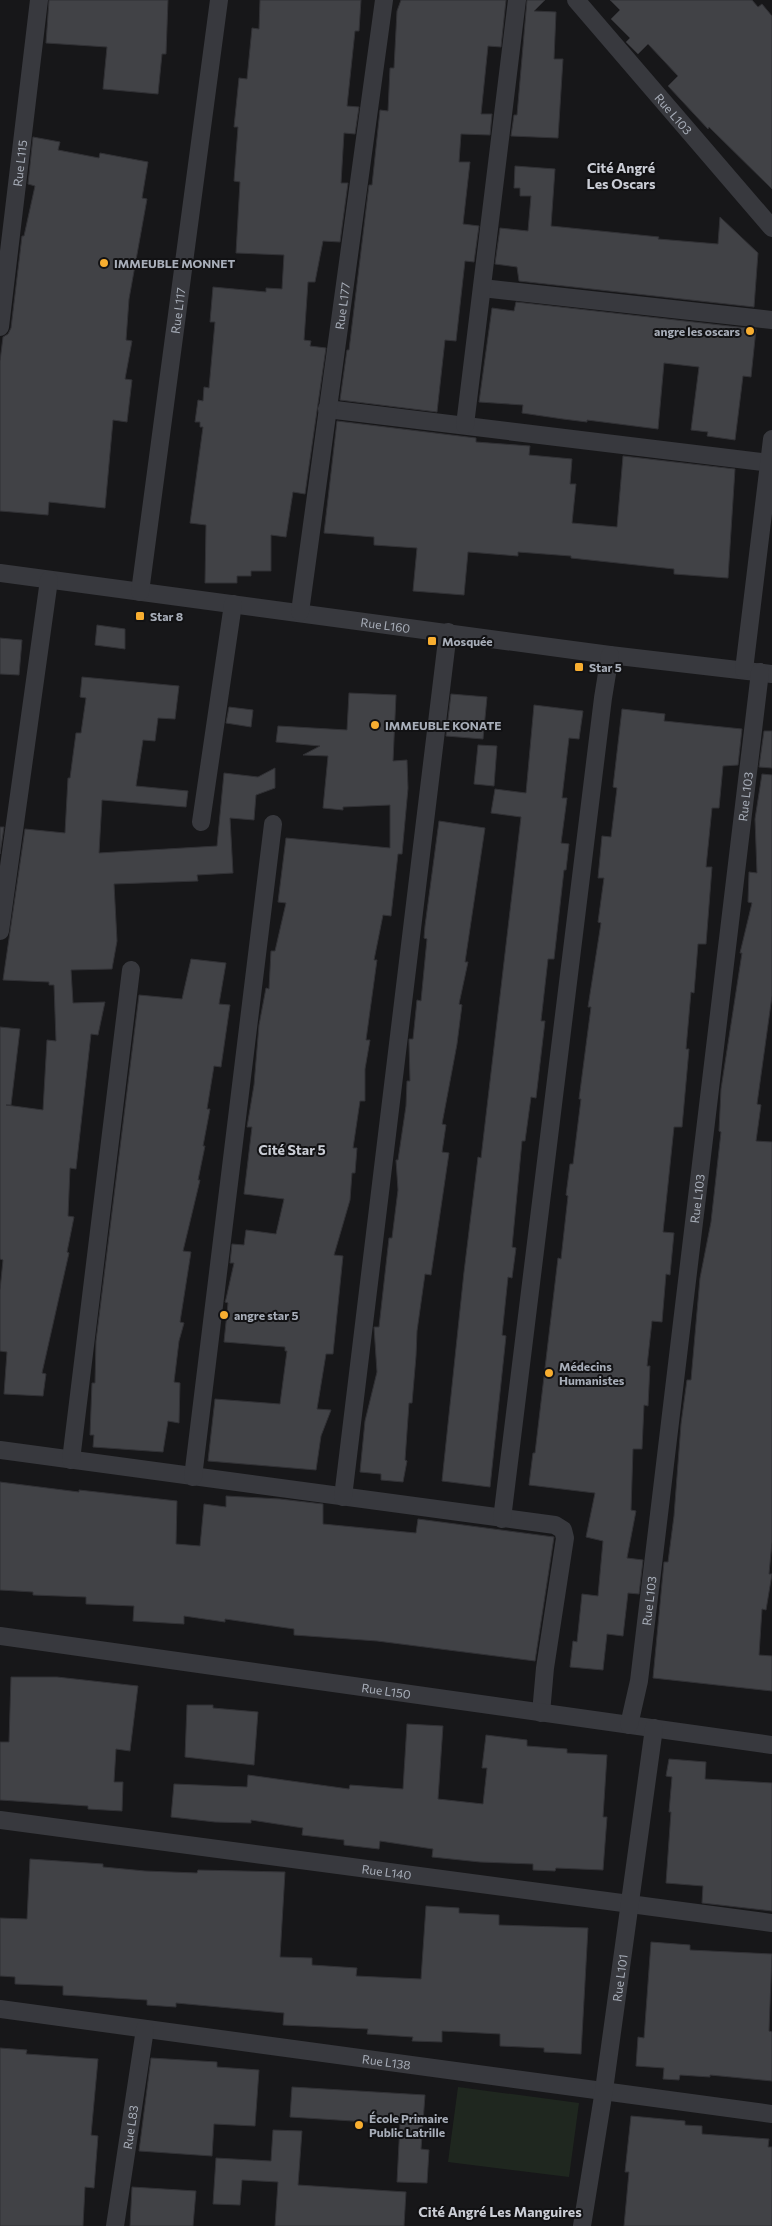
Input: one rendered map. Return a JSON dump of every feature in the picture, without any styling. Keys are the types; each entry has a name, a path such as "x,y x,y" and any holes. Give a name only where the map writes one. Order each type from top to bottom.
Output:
{"street":[{"name":"Rue L115","path":"0,327 38,0"},
{"name":"Rue L117","path":"140,592 219,0"},
{"name":"Rue L177","path":"300,612 384,0"},
{"path":"465,425 517,0"},
{"name":"Rue L103","path":"576,0 772,228"},
{"path":"482,288 772,320"},
{"path":"327,409 770,463"},
{"name":"Rue L103","path":"629,1725 639,1681 759,672 772,439"},
{"name":"Rue L160","path":"0,574 759,672"},
{"path":"0,931 48,580"},
{"path":"201,822 233,604"},
{"path":"343,1497 448,632"},
{"path":"502,1519 610,654"},
{"path":"194,1476 273,824"},
{"path":"71,1460 131,970"},
{"path":"0,1450 555,1525 563,1530 565,1538 545,1668 541,1713"},
{"name":"Rue L150","path":"0,1636 772,1746"},
{"name":"Rue L101","path":"582,2226 604,2090 654,1728"},
{"name":"Rue L140","path":"0,1820 772,1923"},
{"name":"Rue L138","path":"0,2009 772,2114"},
{"name":"Rue L83","path":"115,2226 145,2029"}],"shaded area":[{"path":"458,2087 579,2103 569,2177 448,2162"}],"building":[{"path":"49,0 168,0 166,54 162,54 158,94 103,89 107,47 46,43"},
{"path":"260,0 361,0 359,31 355,31 347,106 359,107 355,134 344,133 341,183 348,183 340,242 323,241 315,282 308,282 304,340 311,341 310,346 326,348 305,494 293,492 286,537 271,535 271,571 251,571 251,576 237,576 237,583 205,583 206,525 190,523 203,427 200,427 200,422 195,422 198,400 203,401 204,387 209,388 215,322 210,322 213,287 266,292 266,288 282,289 284,255 236,253 240,182 234,181 238,127 234,127 239,78 247,79 252,28 259,29"},
{"path":"401,0 506,0 501,47 488,46 481,114 492,114 490,135 461,134 459,162 470,162 463,224 479,226 474,262 465,261 456,341 445,340 437,412 340,400 347,350 349,350 369,185 372,185 380,110 388,111 390,68 394,68 397,11"},
{"path":"527,0 545,0 534,11 556,12 554,59 563,59 558,138 511,136 514,115 517,115"},
{"path":"610,0 752,0 758,7 762,4 772,16 772,189 709,127 708,129 668,86 678,76 648,44 638,54 626,42 630,38 611,19 620,10"},
{"path":"33,137 60,142 58,150 99,158 100,153 148,162 142,198 147,199 129,299 126,340 132,341 125,379 132,380 127,422 113,420 105,508 49,502 48,515 0,511 0,361 3,337 8,334 11,328 22,236 24,236 35,186 28,184"},
{"path":"515,166 555,169 551,226 718,244 720,217 758,253 754,307 519,281 517,267 495,264 500,228 528,231 531,196 520,196 520,188 514,188"},
{"path":"516,302 756,329 751,377 743,376 735,440 707,436 708,432 691,430 699,367 664,363 658,429 522,413 523,405 479,402 492,308 514,311"},
{"path":"337,421 476,438 476,442 530,446 529,455 572,459 570,484 576,484 572,523 617,527 623,456 735,469 728,578 674,574 674,569 571,558 571,556 518,552 518,556 468,552 464,595 413,591 417,548 374,545 374,537 324,533"},
{"path":"97,625 125,629 125,649 95,645"},
{"path":"0,638 22,640 19,675 0,674"},
{"path":"82,677 179,686 175,719 158,718 155,741 143,740 136,786 188,791 186,807 102,800 99,853 217,846 224,773 258,777 275,768 275,788 256,795 254,820 230,818 233,873 197,875 198,881 114,884 117,941 112,969 71,970 73,1003 105,1002 98,1035 91,1034 76,1169 70,1168 68,1216 74,1217 67,1252 69,1253 42,1373 46,1374 43,1396 4,1394 7,1352 0,1351 0,1290 3,1260 0,1259 0,1027 20,1029 11,1105 6,1105 43,1110 47,1040 56,1041 54,985 49,985 49,982 3,980 25,829 65,833 68,778 70,778 76,733 81,733 86,698 80,697"},
{"path":"349,693 396,695 393,761 407,760 408,788 402,854 398,854 391,916 383,915 374,960 377,960 366,1040 370,1040 365,1069 365,1101 360,1101 353,1148 357,1148 355,1173 352,1173 350,1200 334,1255 343,1256 333,1354 326,1354 317,1409 331,1410 321,1436 316,1470 208,1461 215,1399 280,1404 287,1351 285,1351 285,1347 224,1342 228,1303 225,1302 234,1263 230,1263 232,1244 244,1245 246,1230 276,1234 284,1199 244,1194 252,1127 247,1127 254,1085 259,1025 266,988 269,989 271,951 275,951 286,903 278,902 286,838 390,848 390,805 343,807 343,810 323,808 328,756 303,755 320,746 276,742 278,726 347,730"},
{"path":"451,694 487,697 483,739 446,736"},
{"path":"534,705 583,711 579,739 569,738 562,798 567,798 561,843 569,844 566,870 564,870 554,959 548,959 541,1021 545,1021 536,1098 531,1097 525,1141 522,1141 512,1247 516,1248 512,1278 508,1277 502,1335 506,1336 490,1487 442,1481 464,1272 478,1157 481,1158 521,817 491,813 495,789 526,793"},
{"path":"229,707 253,710 251,727 226,723"},
{"path":"622,709 665,714 664,721 742,729 738,765 723,766 719,808 712,808 706,867 712,867 706,944 698,944 694,993 691,992 686,1049 689,1049 682,1127 674,1127 663,1232 674,1233 670,1275 666,1274 662,1322 652,1321 647,1366 650,1366 648,1406 644,1405 642,1449 633,1449 631,1510 636,1511 627,1558 643,1560 639,1594 628,1593 623,1636 607,1634 603,1670 570,1667 573,1641 577,1642 582,1594 598,1596 603,1541 586,1537 595,1493 529,1485 533,1453 535,1453 558,1258 561,1259 570,1164 573,1164 581,1099 579,1099 591,1007 588,1007 601,923 598,922 604,878 598,878 602,836 611,837 617,788 613,787"},
{"path":"764,731 772,731 772,768 759,767"},
{"path":"478,745 497,746 494,786 474,784"},
{"path":"762,774 772,775 772,996 757,1104 761,1105 756,1141 772,1142 772,1542 769,1574 772,1574 766,1610 762,1609 759,1655 772,1656 772,1691 653,1678 664,1562 668,1562 674,1516 681,1424 687,1380 691,1380 700,1278 711,1222 721,1132 719,1131 721,1089 742,953 740,953 752,903 748,902 749,872 757,873 755,819"},
{"path":"439,821 485,828 465,962 468,962 459,1004 462,1005 457,1044 442,1124 446,1125 442,1152 449,1153 431,1275 425,1274 417,1331 412,1403 409,1403 405,1460 407,1461 403,1482 381,1480 381,1474 360,1472 365,1421 377,1372 374,1327 379,1327 389,1238 392,1238 398,1190 396,1160 398,1160 406,1106 407,1081 410,1081 409,1039 413,1039 417,1000 421,1001 427,939 424,938 425,926"},
{"path":"0,827 4,827 0,854"},
{"path":"191,959 226,963 219,1004 230,1005 221,1067 214,1066 207,1109 210,1109 203,1146 205,1146 198,1180 200,1180 183,1251 191,1252 180,1322 184,1323 179,1341 174,1382 180,1383 179,1423 168,1421 163,1452 93,1447 94,1435 90,1435 92,1383 95,1383 96,1341 139,995 182,999"},
{"path":"0,1482 79,1492 79,1490 177,1501 176,1544 200,1546 204,1504 226,1507 226,1496 323,1504 323,1524 416,1533 418,1519 554,1537 535,1661 377,1641 294,1635 294,1629 225,1619 225,1622 184,1616 184,1624 133,1621 134,1606 86,1604 86,1597 33,1595 33,1592 0,1590"},
{"path":"11,1677 57,1677 138,1686 130,1751 116,1749 114,1782 123,1782 122,1811 88,1809 88,1806 0,1800 0,1742 9,1742"},
{"path":"187,1705 213,1705 213,1708 258,1712 254,1765 185,1757"},
{"path":"407,1724 443,1726 438,1799 483,1804 487,1768 482,1768 486,1735 527,1740 527,1746 567,1749 567,1753 607,1755 603,1817 607,1817 603,1870 556,1868 555,1871 533,1870 533,1864 480,1862 432,1857 433,1849 380,1841 379,1849 344,1845 344,1840 302,1835 303,1828 251,1820 251,1823 215,1822 171,1817 174,1784 247,1787 248,1775 349,1789 350,1785 403,1789"},
{"path":"669,1759 706,1762 705,1779 772,1783 772,1911 702,1903 703,1886 666,1883 672,1777 666,1776"},
{"path":"30,1859 103,1864 103,1867 145,1871 197,1873 198,1870 285,1872 280,1957 312,1958 312,1965 357,1968 356,1976 421,1979 426,1906 459,1908 459,1913 499,1915 499,1925 588,1928 581,2054 544,2052 544,2048 500,2046 500,2034 442,2031 442,2042 412,2041 413,2037 367,2034 368,2029 283,2025 284,2013 176,2003 176,2007 147,2005 147,2000 63,1995 63,1986 15,1984 15,1977 0,1976 0,1918 27,1919"},
{"path":"651,1942 690,1945 690,1950 772,1954 769,2031 772,2032 772,2081 710,2075 710,2077 680,2075 679,2080 663,2079 664,2068 636,2066 638,2037 644,2038"},
{"path":"0,2048 27,2050 26,2054 98,2059 91,2135 98,2136 94,2188 85,2187 83,2226 0,2226"},
{"path":"151,2058 217,2062 217,2067 259,2070 255,2126 214,2124 212,2156 139,2151"},
{"path":"292,2087 425,2095 421,2149 429,2150 427,2183 397,2182 400,2124 290,2117"},
{"path":"631,2116 685,2121 685,2125 702,2126 702,2134 769,2139 768,2147 772,2147 772,2226 624,2226 629,2172 625,2172"},
{"path":"273,2130 302,2131 298,2185 406,2192 404,2226 275,2226 278,2182 242,2180 240,2205 213,2204 216,2158 271,2161"},
{"path":"132,2187 196,2191 193,2226 130,2226"}],"place":[{"name":"IMMEUBLE MONNET","path":"104,263"},
{"name":"angre les oscars","path":"750,331"},
{"name":"Star 8","path":"140,616"},
{"name":"Mosquée","path":"432,641"},
{"name":"Star 5","path":"579,667"},
{"name":"IMMEUBLE KONATE","path":"375,725"},
{"name":"angre star 5","path":"224,1315"},
{"name":"Médecins Humanistes","path":"549,1373"},
{"name":"École Primaire Public Latrille","path":"359,2125"}],"district":[{"name":"Cité Angré Les Oscars","path":"621,176"},
{"name":"Cité Star 5","path":"292,1149"},
{"name":"Cité Angré Les Manguires","path":"500,2211"}]}
